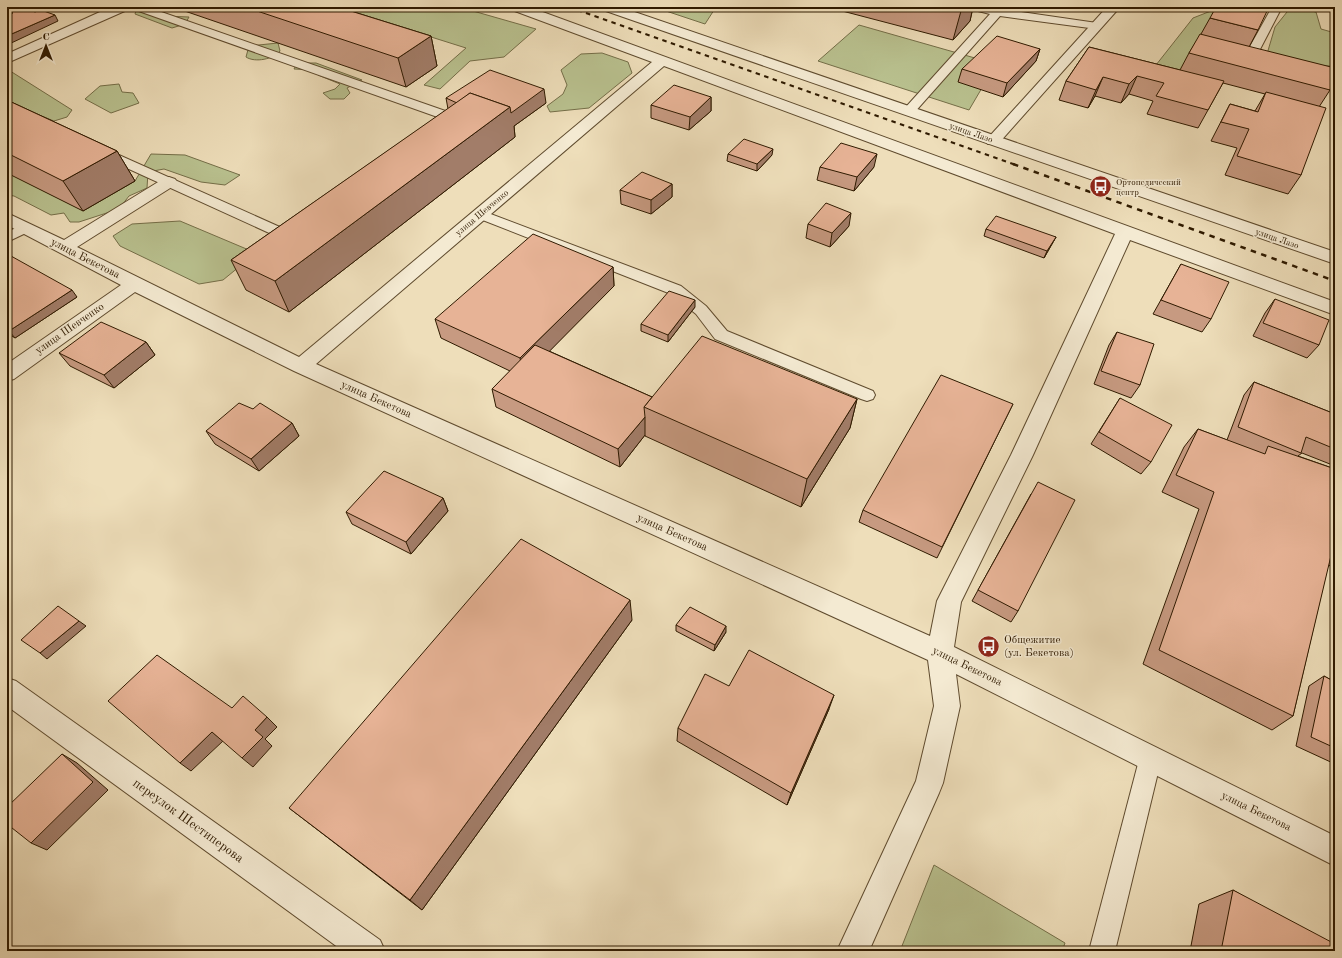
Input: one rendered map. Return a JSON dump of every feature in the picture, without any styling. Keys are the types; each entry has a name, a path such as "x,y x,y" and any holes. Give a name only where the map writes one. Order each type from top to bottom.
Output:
{"street":[{"path":"7,59 122,7"},
{"path":"517,7 1335,309"},
{"name":"улица Лазо","path":"608,7 1335,258"},
{"path":"993,141 1114,7"},
{"name":"улица Шевченко","path":"301,366 663,60"},
{"path":"64,248 169,182"},
{"name":"улица Бекетова","path":"13,228 64,248 301,366 940,653 1150,760 1335,851"},
{"path":"853,951 929,783 946,706 940,653 949,600 1022,455 1125,231"},
{"name":"улица Шевченко","path":"7,374 134,284"},
{"name":"переулок Шестиперова","path":"7,690 369,951"}],"lane":[{"path":"137,7 450,117 437,126"},
{"path":"974,7 997,13 1097,26"},
{"path":"1270,65 1249,59 1277,7"},
{"path":"909,111 997,13"},
{"path":"91,147 283,234 309,216"},
{"path":"480,214 676,290 701,310 721,335 867,395"},
{"path":"1102,951 1150,760"}],"green space":[{"path":"137,7 167,7 163,16 189,17 185,24 172,28 135,14"},
{"path":"336,7 459,7 536,29 504,57 470,61 440,89 424,85 466,48"},
{"path":"654,7 716,7 705,24"},
{"path":"1291,7 1316,12 1321,29 1335,33 1335,51 1333,56 1335,57 1335,66 1313,66 1267,54 1275,27"},
{"path":"1216,9 1180,71 1156,65 1193,18"},
{"path":"859,25 996,64 969,110 818,61"},
{"path":"278,43 280,51 269,58 254,60 246,57 249,46"},
{"path":"602,53 628,62 632,73 589,108 550,112 547,106 563,94 567,85 561,70 581,54"},
{"path":"297,63 316,63 362,80 347,88 350,93 344,99 330,99 323,93 335,89 340,84 318,75 316,70 294,69"},
{"path":"7,69 72,110 67,117 54,121 29,111 7,117"},
{"path":"119,84 122,92 133,93 139,103 111,113 85,99 100,86"},
{"path":"151,154 185,155 240,175 225,185 201,182 164,169 148,172 147,188 129,196 119,209 79,222 70,222 64,213 51,215 14,196 7,195 7,173 135,181"},
{"path":"180,221 256,253 223,280 199,284 120,246 113,236 132,224"},
{"path":"934,865 1065,943 1062,951 900,951"}],"building":[{"path":"20,7 35,12 41,10 55,15 7,36 7,15 13,13 10,11"},
{"path":"245,7 338,7 431,36 398,58"},
{"path":"943,7 965,7 961,11"},
{"path":"1216,7 1269,7 1258,30 1210,18"},
{"path":"1200,34 1335,68 1335,77 1330,90 1189,53"},
{"path":"997,36 1040,49 1007,83 962,69"},
{"path":"1089,47 1224,81 1208,110 1156,96 1164,83 1137,76 1129,84 1103,77 1096,90 1066,81"},
{"path":"490,70 544,89 511,113 510,107 470,93 457,103 446,98"},
{"path":"674,85 711,97 690,117 651,105"},
{"path":"1266,92 1326,108 1301,175 1237,156 1249,129 1221,122 1230,104 1258,112"},
{"path":"470,93 510,107 275,281 231,260"},
{"path":"7,100 117,151 63,181 7,153"},
{"path":"744,139 773,149 757,164 728,154"},
{"path":"841,143 877,154 857,177 820,167"},
{"path":"642,172 672,184 651,200 620,190"},
{"path":"826,203 851,213 832,233 808,224"},
{"path":"996,216 1056,237 1047,251 986,229"},
{"path":"533,234 613,267 520,358 435,319"},
{"path":"11,256 72,290 9,331 7,329 7,259"},
{"path":"1181,264 1229,282 1211,319 1161,300"},
{"path":"669,291 695,300 668,335 641,324"},
{"path":"1275,299 1329,320 1319,345 1263,323"},
{"path":"101,322 146,342 104,375 59,353"},
{"path":"1117,332 1154,344 1140,385 1101,371"},
{"path":"702,336 857,399 807,479 644,407"},
{"path":"535,345 652,397 644,407 645,417 618,449 492,389"},
{"path":"941,375 1013,404 942,547 863,510"},
{"path":"1254,382 1335,414 1335,449 1306,437 1301,453 1238,427"},
{"path":"1120,398 1172,425 1151,462 1099,432"},
{"path":"239,403 253,409 260,403 292,423 251,459 206,431"},
{"path":"1198,429 1265,454 1268,446 1335,469 1335,543 1293,716 1159,650 1214,492 1176,475"},
{"path":"384,471 443,498 406,542 346,512"},
{"path":"1038,482 1075,500 1018,611 978,590"},
{"path":"521,539 630,600 410,900 289,808"},
{"path":"58,606 79,621 40,653 21,640"},
{"path":"690,607 726,626 715,645 676,625"},
{"path":"749,650 834,695 791,793 678,728 705,674 729,686"},
{"path":"157,655 232,708 243,696 267,717 255,730 263,737 242,758 212,732 180,763 108,701"},
{"path":"1324,676 1335,682 1335,748 1311,737"},
{"path":"62,754 93,782 31,843 7,824 7,807"},
{"path":"1233,890 1335,944 1335,951 1221,951"}],"railway":[{"path":"569,7 1016,165"},
{"path":"1013,164 1335,281"}],"place":[{"name":"Ортопедический центр","path":"1100,187"},
{"name":"Общежитие (ул. Бекетова)","path":"989,646"}]}
